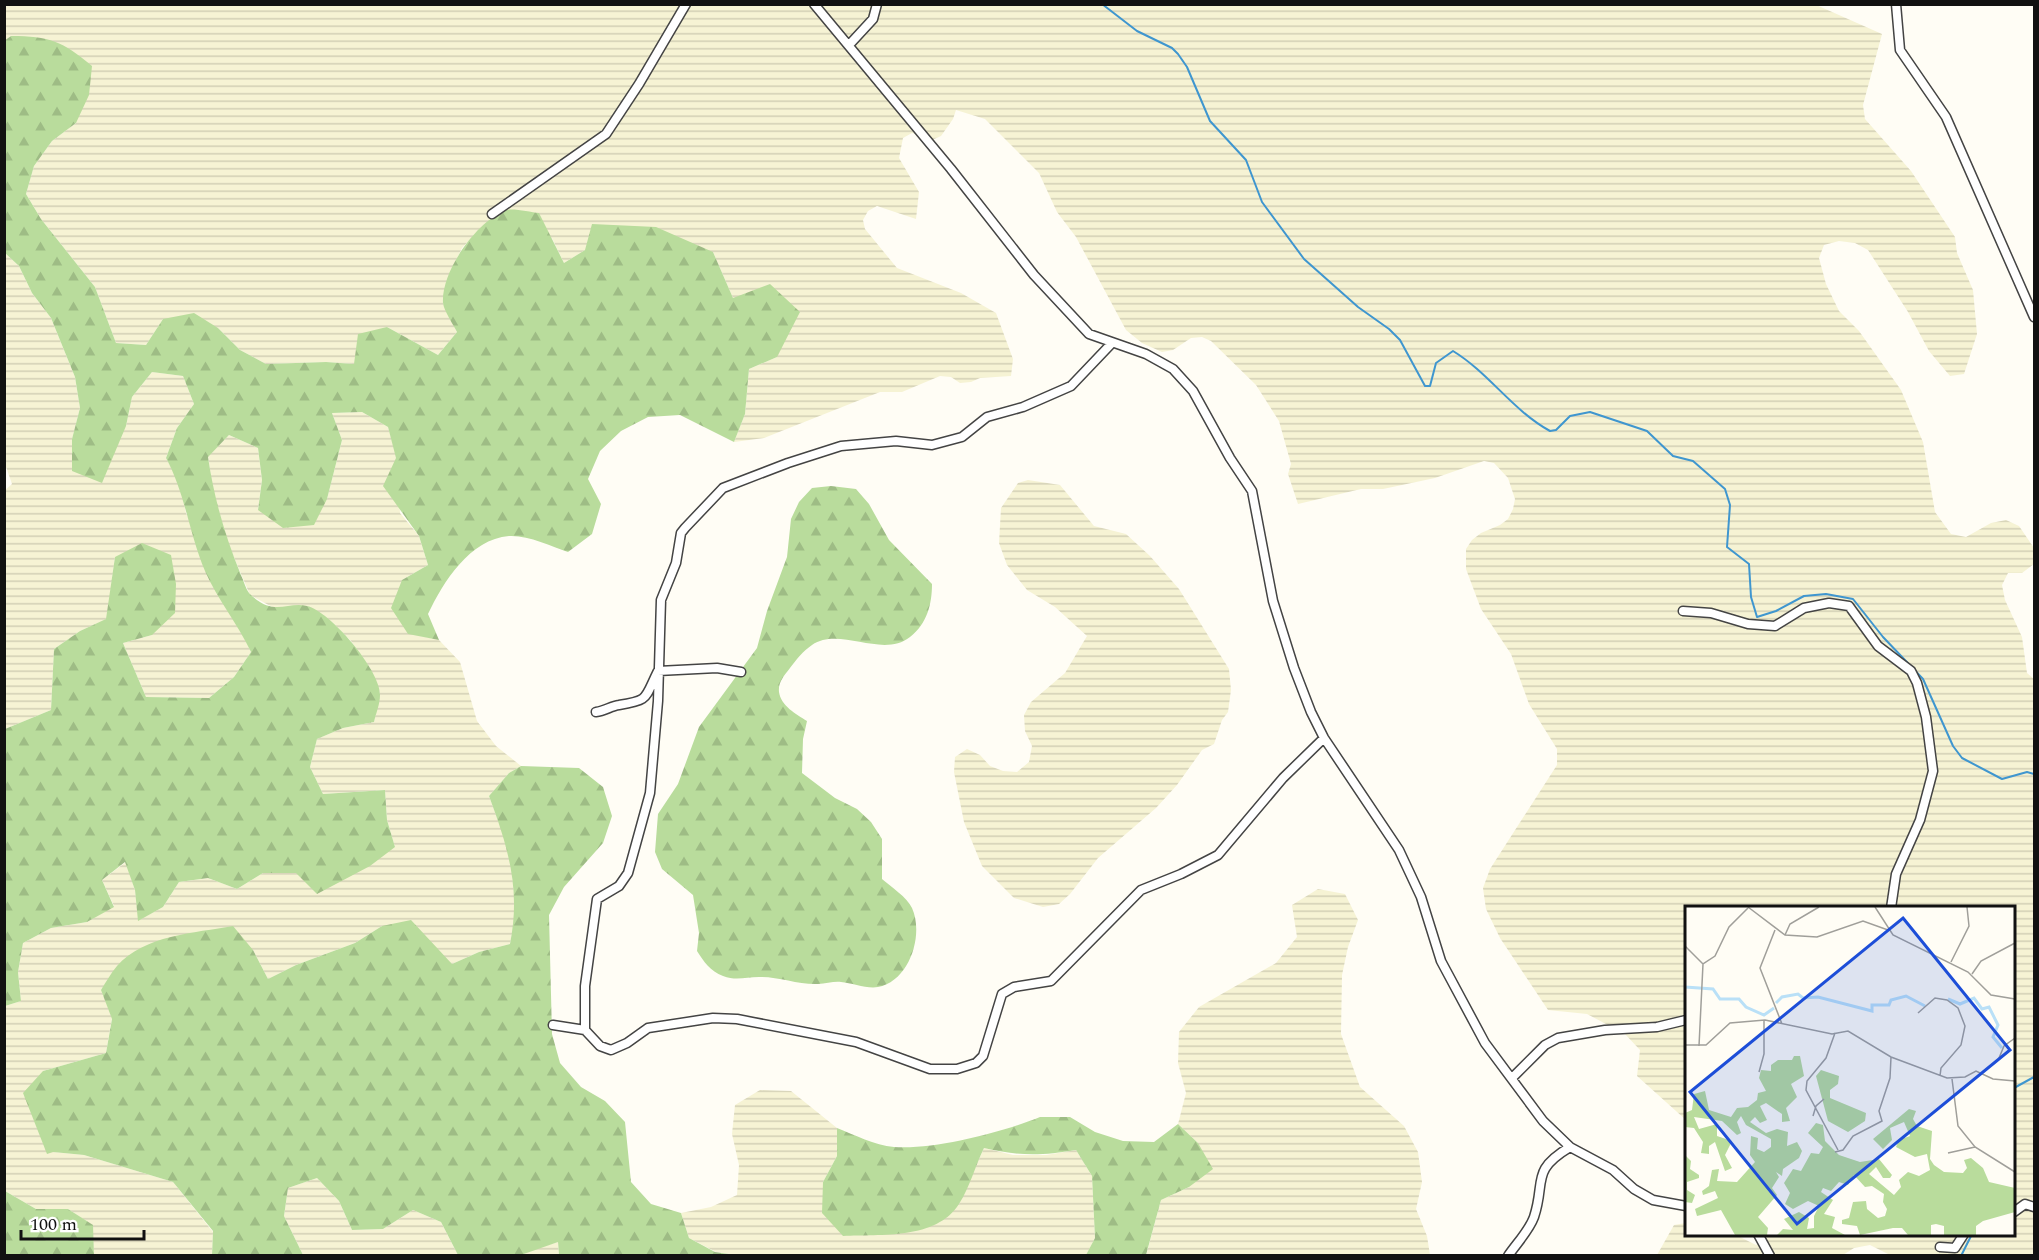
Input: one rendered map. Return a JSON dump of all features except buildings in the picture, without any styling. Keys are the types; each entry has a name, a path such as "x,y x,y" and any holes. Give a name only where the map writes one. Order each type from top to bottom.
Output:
{"street":[{"path":"492,214 606,134 639,84 686,4"},
{"path":"814,4 1034,275 1089,334 1112,344 1146,354 1173,369 1193,391 1230,458 1252,491 1273,601 1294,668 1324,738 1399,850 1421,897 1441,961 1485,1043 1543,1121 1570,1147 1613,1170 1634,1189 1653,1200 1685,1206"},
{"path":"849,45 873,19 877,4"},
{"path":"1896,4 1900,50 1946,117 2034,317"},
{"path":"585,1030 585,986 596,902 601,894 619,886 628,873 650,793 661,600 676,563 681,533 723,488 841,446 896,441 932,445 962,437 987,417 1023,407 1071,386 1112,344"},
{"path":"1683,611 1711,613 1748,624 1775,626 1804,608 1829,603 1849,606 1878,646 1911,671 1917,683 1926,717 1933,771 1920,820 1896,874 1890,906"},
{"path":"658,671 717,668 741,672"},
{"path":"596,712 618,705 630,705 644,699 658,671"},
{"path":"553,1025 585,1030 600,1046 611,1050 627,1043 648,1028 713,1018 736,1019 855,1042 930,1069 970,1066 983,1056 1002,994 1014,987 1051,981 1141,890 1181,874 1218,855 1283,778 1324,738"},
{"path":"1512,1078 1545,1045 1558,1038 1605,1030 1657,1027 1685,1020"},
{"path":"1508,1256 1534,1216 1539,1184 1545,1167 1549,1160 1570,1147"},
{"path":"2015,1211 2025,1204 2034,1207"},
{"path":"1759,1236 1770,1256"},
{"path":"1940,1247 1955,1248 1963,1236"}],"shaded area":[{"path":"5,4 1814,4 1882,34 1863,105 1865,119 1911,171 1955,237 1957,253 1973,290 1977,334 1964,374 1950,376 1929,351 1908,312 1868,250 1855,243 1839,241 1824,245 1819,258 1826,284 1839,311 1859,331 1901,390 1923,442 1935,512 1951,534 1966,537 1991,523 2006,520 2019,526 2034,548 2034,564 2022,573 2008,573 2002,585 2005,600 2022,637 2027,673 2034,679 2034,1255 1890,1255 1870,1245 1854,1248 1843,1255 1657,1255 1674,1225 1685,1223 1685,1236 1738,1236 1756,1245 1768,1236 2015,1236 2015,906 1685,906 1685,1119 1637,1076 1640,1050 1625,1034 1587,1014 1548,1010 1500,938 1486,909 1483,888 1490,869 1557,765 1557,749 1529,704 1511,654 1481,609 1466,569 1466,549 1472,540 1508,519 1513,509 1515,499 1508,478 1494,463 1484,461 1435,478 1383,489 1361,489 1298,504 1288,474 1291,464 1279,421 1256,385 1211,341 1202,337 1191,338 1173,350 1162,352 1142,343 1126,330 1076,237 1057,212 1039,173 985,119 956,110 953,119 941,136 932,140 912,133 903,138 899,158 919,192 916,219 877,206 868,211 863,220 865,229 897,268 961,293 996,313 1013,359 1011,376 980,378 960,383 951,377 940,376 902,392 880,392 764,438 734,442 745,414 749,369 777,357 733,298 713,252 585,250 564,263 552,238 483,226 462,248 449,275 443,303 457,332 438,355 387,327 354,364 326,362 266,364 240,350 218,328 163,319 146,345 116,343 95,287 41,219 26,194 34,166 52,141 76,123 11,36 5,41"},
{"path":"5,253 19,266 32,293 51,318 75,377 80,408 72,439 126,426 132,397 152,372 183,376 194,404 177,428 166,458 180,484 186,513 251,652 234,677 209,698 146,697 123,643 152,635 115,557 107,619 80,631 54,649 51,710 5,729 4,491 12,484 4,461"},
{"path":"362,412 388,427 397,458 400,513 419,536 428,565 402,580 408,633 439,640 460,662 477,721 496,746 521,766 509,773 489,796 510,852 516,913 510,944 479,952 452,964 382,926 355,943 296,965 268,979 253,950 101,989 112,1018 106,1053 43,1071 53,1152 84,1155 173,1182 213,1232 212,1255 94,1255 92,1225 68,1209 36,1209 5,1191 5,1006 21,1001 18,972 23,943 51,928 87,922 114,906 102,880 126,862 135,890 139,920 163,907 179,882 208,878 237,889 263,873 297,873 395,847 387,820 385,790 323,794 310,767 317,739 343,728 374,722 380,693 370,668 351,641 332,622 307,606 276,609 250,595 227,541 212,486 208,456 229,435 258,448 262,480 258,510 327,499 342,440 332,413"},
{"path":"1028,480 1060,485 1094,526 1126,534 1150,556 1179,589 1229,669 1231,690 1228,712 1222,720 1214,744 1202,750 1177,785 1156,808 1098,858 1070,894 1059,904 1043,907 1014,898 982,866 964,822 954,772 955,757 967,749 980,755 990,766 1003,771 1017,772 1029,762 1032,746 1025,731 1024,715 1031,702 1065,673 1087,636 1055,607 1027,590 1007,565 999,543 1001,508 1018,483"},
{"path":"1318,889 1345,894 1358,920 1348,947 1342,975 1341,1034 1360,1087 1404,1126 1418,1152 1422,1182 1416,1209 1427,1236 1430,1255 1146,1256 1161,1200 1189,1187 1198,1143 1178,1124 1186,1093 1178,1063 1179,1032 1199,1007 1276,963 1297,937 1292,905"},
{"path":"760,1090 791,1091 837,1128 837,1156 823,1182 959,1204 984,1148 1013,1155 1046,1155 1076,1150 1092,1176 1095,1238 1086,1256 736,1255 716,1252 689,1238 681,1213 711,1207 737,1195 739,1165 732,1134 735,1105"},
{"path":"317,1178 339,1201 352,1230 383,1229 413,1210 441,1222 458,1255 303,1255 284,1216 288,1188"},
{"path":"558,1242 559,1255 521,1256 531,1250"}],"green space":[{"path":"11,36 36,37 55,42 92,66 89,95 76,123 52,141 34,166 26,194 41,219 95,287 116,343 146,345 163,319 194,313 218,328 240,350 266,364 326,362 354,364 358,334 387,327 438,355 457,332 443,303 444,290 454,262 484,225 506,210 539,213 564,263 585,250 592,224 656,227 713,252 733,298 770,284 800,312 777,357 749,369 745,414 734,442 680,415 648,417 621,431 600,451 588,479 601,504 592,534 568,552 539,541 516,536 495,539 482,545 470,554 450,576 428,614 439,640 408,634 391,608 402,580 428,565 419,536 383,486 396,458 388,427 362,412 332,413 342,440 327,499 314,525 283,528 258,510 262,480 258,448 229,435 208,457 221,517 248,591 259,602 274,607 300,605 317,610 352,643 378,684 380,698 374,722 343,728 317,739 310,767 323,794 385,790 387,820 395,847 370,866 317,894 296,873 263,873 237,889 208,878 179,882 163,907 138,921 135,890 125,862 102,880 114,907 87,922 51,928 23,943 18,972 21,1001 5,1006 5,729 51,710 54,649 80,631 106,619 115,557 142,543 171,555 176,584 175,613 152,635 123,643 146,697 209,698 234,677 251,652 205,571 178,485 166,458 177,428 194,404 183,376 152,372 132,397 126,426 102,483 72,471 72,439 80,408 75,377 51,318 32,293 19,266 5,253 4,41"},
{"path":"831,486 856,489 869,504 889,540 932,584 927,613 921,626 910,637 899,643 887,645 848,640 823,640 812,645 800,656 780,682 779,688 780,697 786,705 807,721 803,739 802,773 835,798 857,809 871,822 882,839 882,879 903,896 912,908 916,930 912,955 898,976 878,987 838,982 811,984 766,977 732,978 714,972 697,951 699,933 693,895 662,869 655,852 658,814 678,784 699,727 757,648 767,611 787,557 791,519 799,502 812,488"},
{"path":"521,766 579,768 603,787 612,816 603,843 564,887 549,915 552,1034 560,1063 581,1087 605,1101 625,1122 631,1182 651,1204 681,1213 689,1238 715,1252 736,1255 559,1255 558,1242 521,1255 458,1255 441,1222 413,1210 383,1229 352,1230 339,1201 317,1178 288,1188 284,1216 303,1255 212,1255 213,1231 173,1182 84,1155 53,1152 47,1154 23,1093 43,1071 106,1053 112,1019 101,990 117,966 141,948 171,937 233,926 253,950 268,979 296,965 355,943 382,926 411,920 452,964 479,952 510,944 514,905 511,869 489,796 509,773"},
{"path":"1040,1117 1070,1117 1095,1132 1123,1141 1154,1142 1178,1124 1198,1143 1213,1169 1189,1187 1161,1200 1146,1255 1086,1255 1095,1238 1092,1176 1076,1150 1030,1154 1008,1153 984,1148 966,1191 949,1216 937,1224 907,1233 843,1236 822,1213 823,1182 837,1156 837,1128 879,1144 911,1147 968,1139"},
{"path":"5,1191 36,1209 68,1209 93,1225 94,1255 5,1255"}],"waterway":[{"path":"1102,4 1137,31 1172,48 1178,54 1187,67 1210,121 1246,160 1262,202 1304,259 1358,307 1389,329 1400,340 1425,386 1430,386 1436,363 1453,351 1478,370 1524,413 1550,431 1556,430 1570,416 1590,412 1647,431 1673,456 1693,461 1725,489 1730,505 1727,547 1749,564 1751,597 1757,617 1776,611 1804,596 1826,594 1853,599 1883,637 1923,679 1953,746 1962,758 2002,779 2027,772 2034,774"},
{"path":"2015,1087 2034,1077"},
{"path":"1961,1256 1971,1236"}]}
